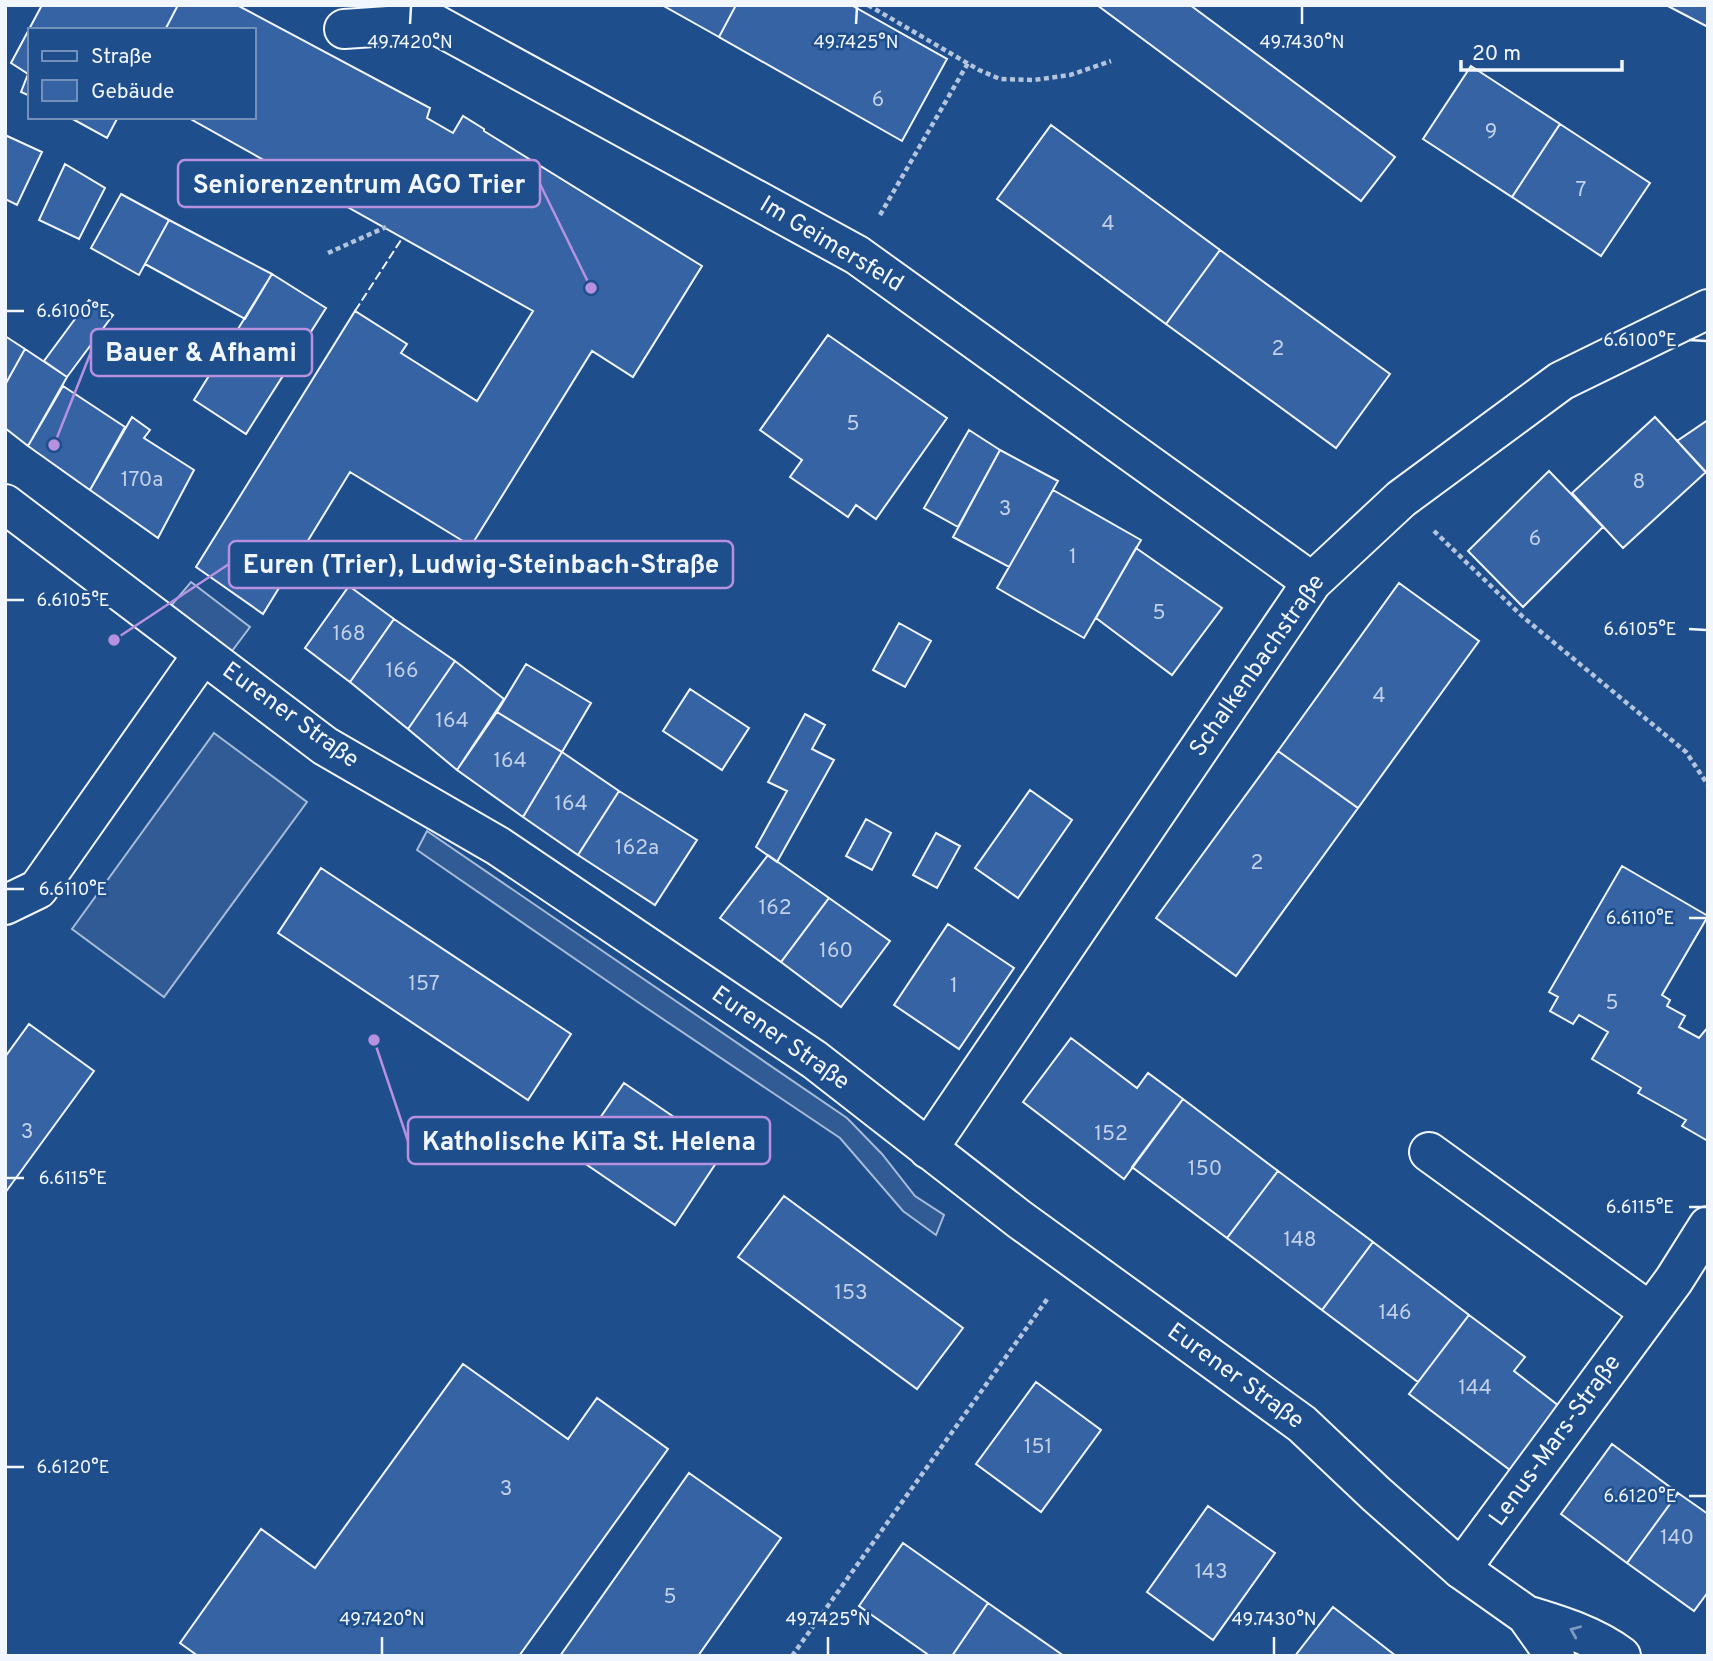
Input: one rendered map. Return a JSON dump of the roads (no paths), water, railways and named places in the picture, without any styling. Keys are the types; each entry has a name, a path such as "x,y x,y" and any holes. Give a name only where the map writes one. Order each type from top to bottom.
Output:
{"street":[{"name":"Im Geimersfeld","path":"344,29 433,23 857,255 1312,582"},
{"name":"Schalkenbachstraße","path":"929,1149 1312,582 1401,499 1562,381 1708,309"},
{"name":"Eurener Straße","path":"5,504 325,746 498,846 815,1060 1075,1260 1302,1424 1461,1569 1526,1615 1570,1628 1611,1648 1621,1656"},
{"path":"5,905 38,889 203,654"},
{"path":"1429,1152 1650,1312"},
{"name":"Lenus-Mars-Straße","path":"1461,1569 1674,1280 1708,1226"},
{"name":"Eurener Straße","path":"1526,1615 1555,1656"}],"place":[{"name":"Seniorenzentrum AGO Trier","path":"591,288"},
{"name":"Bauer & Afhami","path":"54,445"},
{"name":"Euren (Trier), Ludwig-Steinbach-Straße","path":"114,640"},
{"name":"Katholische KiTa St. Helena","path":"374,1040"}]}
